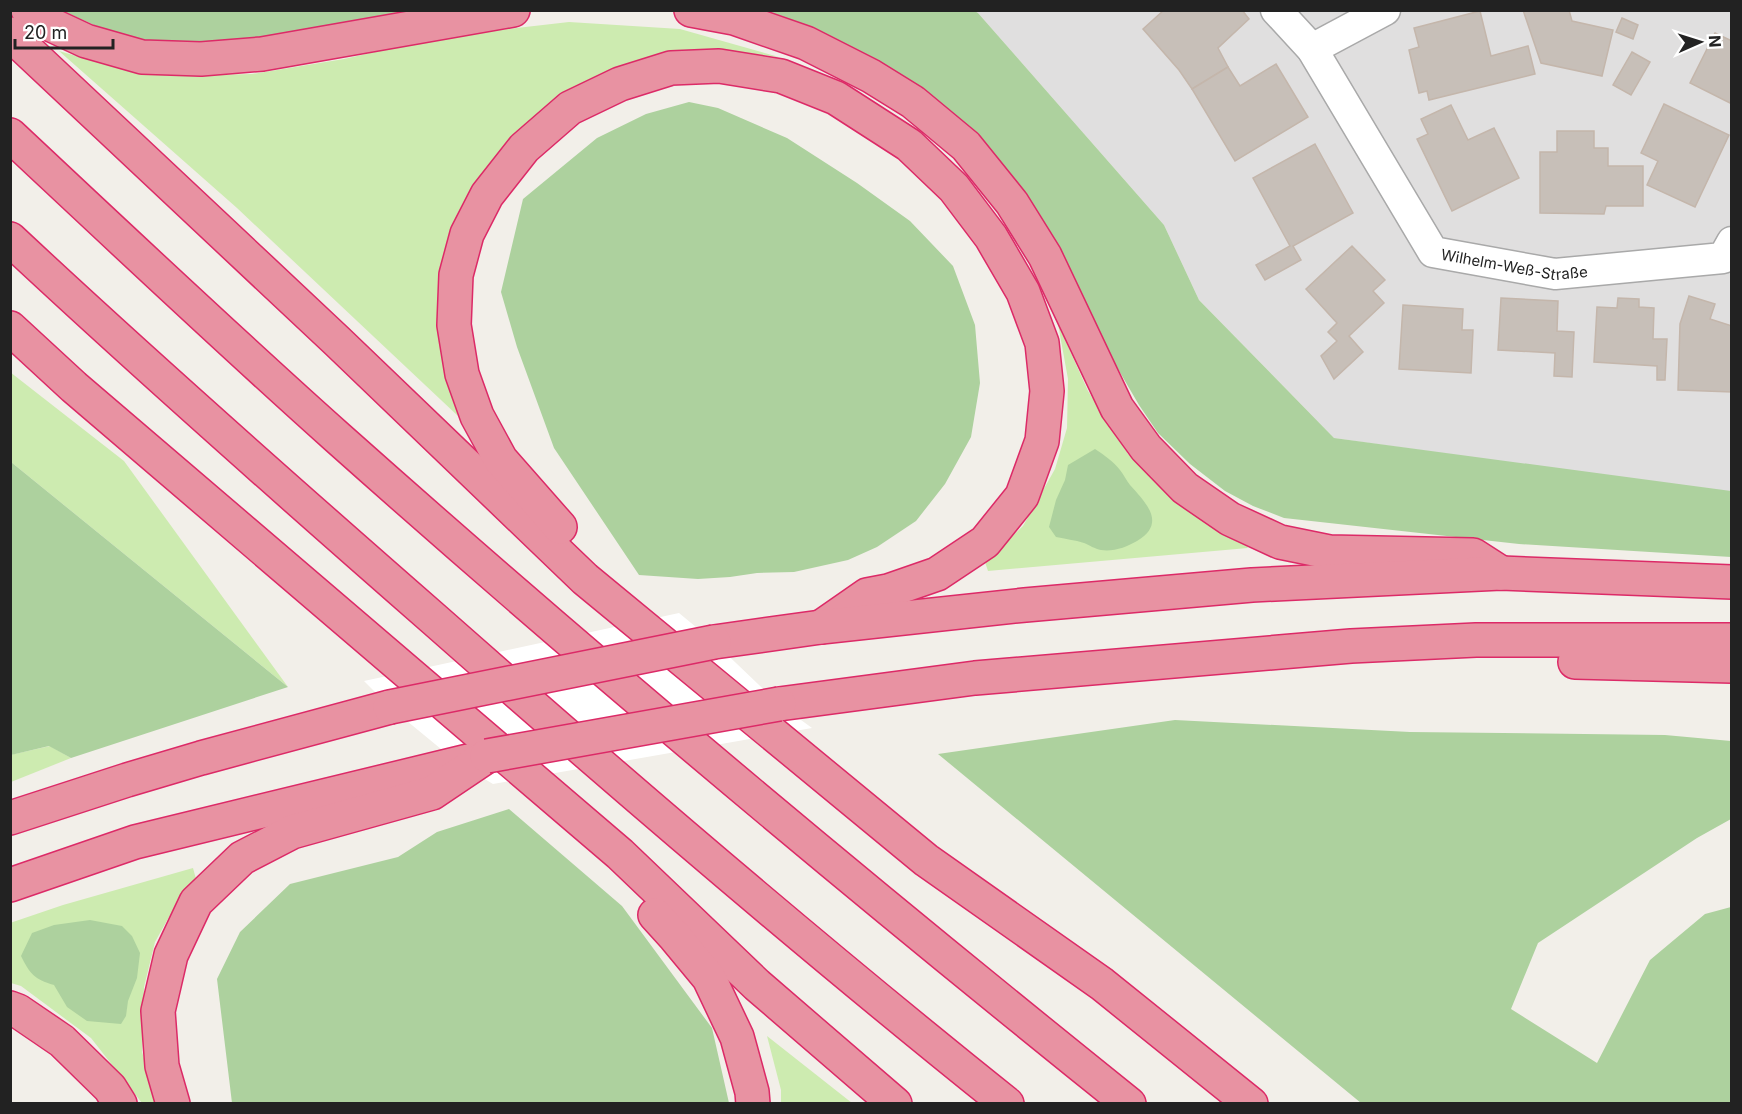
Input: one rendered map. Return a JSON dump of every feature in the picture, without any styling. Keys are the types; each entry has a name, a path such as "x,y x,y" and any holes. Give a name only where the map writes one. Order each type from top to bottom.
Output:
{"highway":[{"path":"28,10 41,20 77,37 108,48 142,57 201,59 262,54 513,10"},
{"path":"691,10 734,18 806,43 871,76 913,102 966,146 1012,203 1045,256 1117,408 1146,448 1185,488 1230,519 1280,542 1329,552 1473,555 1501,573"},
{"path":"10,34 346,349 585,579 927,860 1102,984 1251,1104"},
{"path":"585,579 573,543 501,460 477,416 462,374 454,325 456,275 467,234 487,195 524,148 570,108 620,84 672,68 719,66 781,76 836,98 909,145 954,189 990,237 1023,292 1042,343 1047,391 1042,441 1022,496 985,542 937,574 888,591 867,595 821,627"},
{"path":"10,135 127,246 337,437 552,625 774,815 1128,1104"},
{"path":"10,239 283,487 489,668 715,864 1007,1104"},
{"path":"10,328 74,387 620,854 757,985 895,1104"},
{"path":"10,352 74,387"},
{"path":"10,818 201,758 390,707 714,642 821,627 1024,605 1252,585 1501,573 1731,582"},
{"path":"1476,640 1518,661 1731,666"},
{"path":"10,885 135,842 472,760 779,704 975,678 1351,646 1476,640 1731,640"},
{"path":"173,1104 162,1066 158,1011 171,955 196,902 242,858 292,831 432,794 472,760"},
{"path":"620,854 640,900 675,936 709,978 737,1037 752,1092 753,1104"},
{"path":"10,1008 62,1041 110,1088 120,1104"}],"street":[{"name":"Wilhelm-Weß-Straße","path":"1276,10 1312,49 1433,252 1555,274 1723,258 1731,242"},
{"path":"1312,49 1384,10"}],"shaded area":[{"path":"973,11 1731,11 1731,494 1334,438 1199,300 1164,225 978,13"}],"green space":[{"path":"973,10 1164,225 1199,300 1334,438 1731,491 1731,557 1519,544 1284,518 1253,506 1225,491 1190,464 1158,433 1139,405 1111,357 1056,242 1022,191 754,11"},
{"path":"63,11 417,11 219,45 138,40 112,33"},
{"path":"569,22 680,29 779,57 720,50 643,59 578,88 525,126 441,314 458,416 237,208 59,51 111,66 170,76 252,74 344,59 445,36"},
{"path":"689,102 718,108 787,138 857,183 910,221 953,266 975,325 980,383 971,437 945,484 916,521 877,547 848,560 794,572 757,573 730,577 698,579 639,575 554,448 517,347 501,292 523,199 597,138 646,114"},
{"path":"1058,324 1088,391 1128,454 1165,492 1211,525 1242,539 1248,548 988,571 985,562 1023,526 1055,469 1067,428 1068,379"},
{"path":"10,372 124,461 288,687 11,462"},
{"path":"1095,449 1120,470 1151,513 1151,527 1146,534 1137,541 1115,550 1101,550 1081,542 1056,537 1049,527 1068,465"},
{"path":"11,462 288,687 71,758 49,746 11,755"},
{"path":"1175,720 1410,732 1665,735 1731,741 1731,819 1697,838 1538,943 1511,1009 1597,1063 1650,960 1705,914 1731,907 1731,1103 1361,1103 938,754"},
{"path":"50,746 71,758 11,782 10,755"},
{"path":"509,809 622,906 712,1028 729,1103 232,1103 217,979 240,932 290,884 398,857 437,832"},
{"path":"193,868 196,879 179,899 155,942 144,987 142,1052 158,1103 142,1103 91,1038 21,986 11,983 10,923 63,905"},
{"path":"90,920 122,926 132,936 140,953 137,978 128,1001 126,1016 121,1024 87,1021 67,1007 54,985 33,975 21,956 32,933 54,925"},
{"path":"767,1036 852,1103 781,1103 781,1090"}],"pier":[{"path":"679,613 714,642 779,704 812,728 493,784 458,763 390,707 364,681"}],"building":[{"path":"1164,10 1242,10 1249,19 1218,48 1228,67 1192,89 1179,70 1143,29"},
{"path":"1523,10 1569,10 1572,21 1613,30 1602,76 1541,63"},
{"path":"1480,11 1491,56 1528,46 1535,74 1429,100 1427,91 1419,93 1409,50 1419,47 1414,28"},
{"path":"1622,18 1638,25 1633,39 1616,32"},
{"path":"1715,33 1732,41 1732,104 1690,83"},
{"path":"1632,52 1650,62 1631,95 1613,85"},
{"path":"1276,64 1308,117 1235,161 1192,89 1228,67 1240,86"},
{"path":"1664,104 1729,135 1695,207 1647,185 1658,161 1641,153"},
{"path":"1451,105 1468,140 1494,128 1519,178 1452,211 1417,139 1428,134 1421,119"},
{"path":"1557,131 1594,131 1594,148 1608,148 1608,166 1643,166 1643,206 1606,206 1604,214 1540,213 1540,152 1557,152"},
{"path":"1315,144 1353,213 1293,246 1301,260 1265,280 1256,265 1290,246 1253,178"},
{"path":"1352,246 1385,280 1373,291 1384,303 1349,336 1363,352 1334,379 1321,356 1337,341 1328,332 1337,323 1306,289"},
{"path":"1689,296 1715,304 1710,319 1732,326 1732,392 1678,390 1680,324"},
{"path":"1501,298 1558,301 1557,331 1574,332 1572,377 1554,376 1555,353 1498,350"},
{"path":"1618,298 1639,299 1639,307 1654,308 1653,339 1667,339 1665,380 1657,380 1657,366 1594,362 1597,307 1617,308"},
{"path":"1403,305 1463,309 1462,330 1473,330 1471,373 1399,369"}]}
